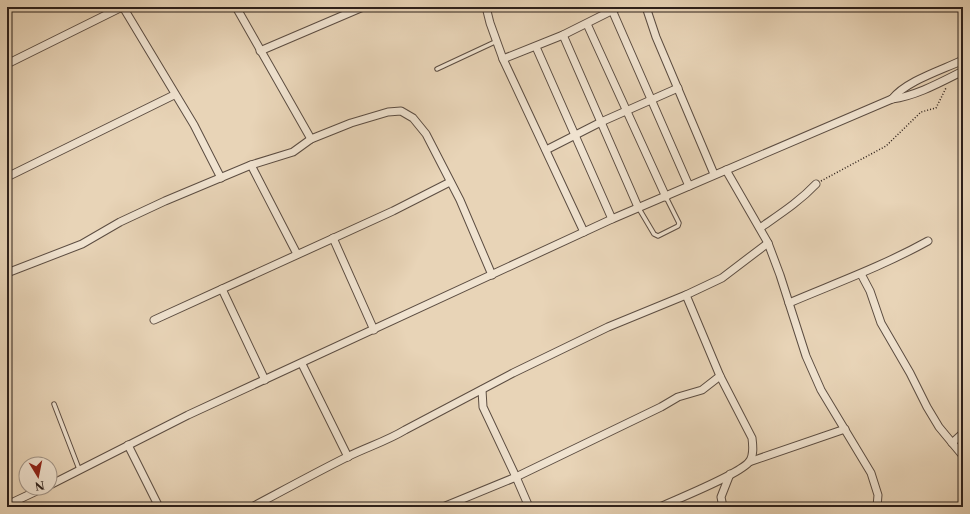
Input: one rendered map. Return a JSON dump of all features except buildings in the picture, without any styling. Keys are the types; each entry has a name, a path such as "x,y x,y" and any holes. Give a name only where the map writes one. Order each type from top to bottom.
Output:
{"street":[{"path":"7,64 122,7 174,95 194,125 221,178"},
{"path":"236,7 311,139"},
{"path":"260,51 363,7"},
{"path":"486,7 503,59 534,122 584,232"},
{"path":"646,7 714,174"},
{"path":"503,59 536,47 616,9 652,100 689,186"},
{"path":"587,24 666,197"},
{"path":"563,35 638,208"},
{"path":"536,47 576,134 612,219"},
{"path":"892,99 897,91 963,60"},
{"path":"58,480 265,380 612,219 892,99 902,98 963,72"},
{"path":"546,150 601,122 678,88"},
{"path":"7,177 174,95"},
{"path":"7,272 82,244 120,222 251,165 293,152 311,139 351,123 388,112 401,111 413,118 426,134 460,200 492,275"},
{"path":"251,165 297,254"},
{"path":"726,170 768,243 806,356 821,390 871,473 878,495 877,507"},
{"path":"154,320 393,211 450,182"},
{"path":"760,228 789,209 804,197 816,184"},
{"path":"333,238 374,330"},
{"path":"789,303 894,260 928,241"},
{"path":"252,507 287,487 348,457 388,440 482,390 608,327 686,296 722,278 768,243"},
{"path":"861,274 870,291 881,323 910,373 927,407 939,427 963,456"},
{"path":"222,289 265,380"},
{"path":"686,296 701,327 720,376 752,438 754,446 749,462"},
{"path":"302,364 348,457"},
{"path":"443,507 516,477 654,411 678,397 702,390 720,376"},
{"path":"482,390 483,407 529,507"},
{"path":"468,398 483,407"},
{"path":"660,507 730,474 749,462 845,429"},
{"path":"952,443 963,433"},
{"path":"128,445 159,507"},
{"path":"723,507 721,497 730,474"},
{"path":"7,505 26,496"}],"lane":[{"path":"438,69 497,41"},
{"path":"638,208 654,234 658,236 678,226 679,223 666,197"},
{"path":"54,404 79,469"}],"path":[{"path":"816,184 886,146 921,112 936,108 947,84 942,81"}]}
